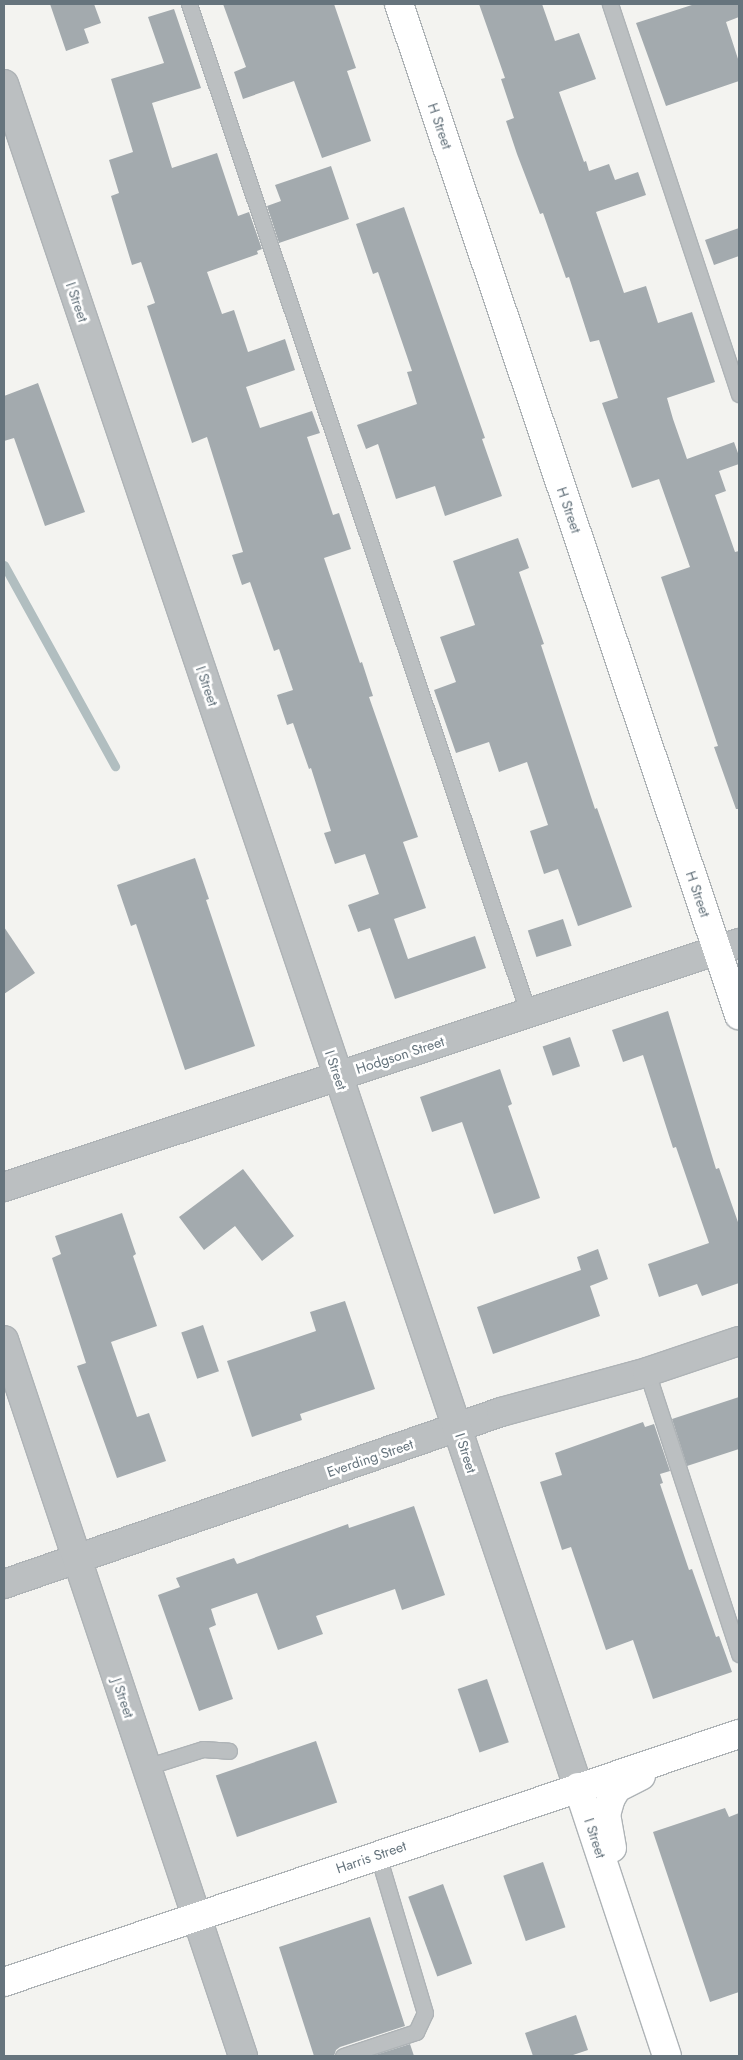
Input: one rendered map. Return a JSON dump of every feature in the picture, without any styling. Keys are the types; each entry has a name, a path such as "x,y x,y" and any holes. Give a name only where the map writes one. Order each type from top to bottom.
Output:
{"main road":[{"name":"H Street","path":"399,4 728,947 739,1015"},
{"name":"Harris Street","path":"4,1982 739,1734"},
{"path":"619,1910 622,1883 610,1841 606,1815 611,1798 617,1788 634,1781 662,1760"},
{"name":"I Street","path":"578,1787 667,2056"}],"street":[{"name":"I Street","path":"4,84 578,1787"},
{"name":"Hodgson Street","path":"4,1187 728,947"},
{"name":"J Street","path":"4,1340 75,1559 243,2056"},
{"name":"Everding Street","path":"4,1584 501,1412 647,1372 739,1341"}],"lane":[{"path":"189,4 528,1012"},
{"path":"610,4 739,394"},
{"path":"647,1372 739,1654"},
{"path":"146,1767 203,1749 229,1751"},
{"path":"343,2056 416,2032 425,2013 378,1855"}],"building":[{"path":"50,4 94,4 101,23 84,29 89,43 66,51"},
{"path":"223,4 334,4 356,68 347,71 371,141 322,158 294,81 243,99 234,72 246,67"},
{"path":"479,4 542,4 555,41 579,33 596,79 559,92 584,162 586,161 589,171 609,164 615,180 638,172 646,195 596,212 624,293 646,286 658,323 692,312 715,382 667,398 673,419 687,459 734,442 739,456 739,464 719,471 726,491 715,495 735,552 739,551 739,809 736,809 714,747 718,746 661,577 690,567 659,479 632,488 602,403 618,398 599,340 590,342 569,277 566,278 543,213 540,214 517,154 506,121 514,118 501,79 505,78"},
{"path":"695,4 739,4 739,17 726,22 739,62 739,81 666,106 636,23"},
{"path":"174,9 201,88 152,103 172,168 217,153 238,216 249,212 262,249 257,251 258,254 207,272 222,314 234,310 248,352 285,339 295,370 246,387 260,428 312,411 320,433 307,437 333,515 339,513 351,549 324,558 360,663 362,662 373,696 369,697 418,837 403,842 426,908 394,919 408,959 475,936 486,968 395,999 370,928 358,932 348,905 379,894 365,854 335,864 324,833 331,831 311,768 309,769 293,723 287,725 277,695 293,690 279,649 274,651 250,582 242,585 232,555 243,552 207,437 192,443 147,306 155,303 141,262 132,265 111,196 119,193 109,160 133,152 111,79 164,63 148,17"},
{"path":"331,166 349,219 279,243 267,206 281,201 275,185"},
{"path":"404,207 485,438 482,439 502,496 445,516 435,486 396,499 378,444 366,449 357,425 417,404 407,372 412,371 378,272 373,274 356,224"},
{"path":"739,228 739,256 714,265 705,240"},
{"path":"38,383 85,512 45,526 14,438 4,441 4,396"},
{"path":"518,538 529,568 519,572 544,644 541,645 595,809 597,808 632,907 578,926 558,869 544,874 530,831 548,825 527,762 499,772 489,742 456,753 434,690 456,682 440,637 475,625 453,561"},
{"path":"195,858 209,899 206,900 255,1046 185,1070 136,924 131,926 117,885"},
{"path":"563,919 572,946 536,957 528,930"},
{"path":"4,927 35,973 4,994"},
{"path":"668,1011 716,1169 719,1168 739,1225 739,1283 702,1296 697,1284 659,1297 648,1264 709,1243 676,1147 673,1148 643,1055 623,1062 612,1030"},
{"path":"570,1037 580,1066 553,1076 543,1046"},
{"path":"500,1069 512,1104 508,1106 540,1198 494,1214 462,1122 432,1132 420,1097"},
{"path":"243,1169 294,1236 262,1261 235,1226 204,1250 179,1217"},
{"path":"122,1213 136,1254 133,1256 157,1326 111,1342 137,1417 149,1413 166,1461 117,1478 77,1366 86,1363 52,1258 61,1254 55,1236"},
{"path":"598,1249 608,1279 590,1286 600,1316 493,1354 477,1307 581,1270 577,1257"},
{"path":"345,1301 375,1389 300,1414 302,1420 252,1437 227,1361 316,1331 310,1312"},
{"path":"203,1325 219,1371 197,1379 181,1332"},
{"path":"739,1397 739,1449 687,1466 672,1419"},
{"path":"643,1422 645,1427 654,1424 670,1471 660,1474 663,1483 660,1484 689,1570 692,1569 716,1637 719,1636 732,1672 653,1699 633,1640 606,1650 571,1547 562,1550 540,1482 562,1475 555,1453"},
{"path":"414,1506 445,1595 402,1610 395,1589 316,1616 323,1634 278,1650 257,1593 211,1609 216,1625 209,1628 233,1699 199,1711 158,1595 180,1587 176,1578 234,1558 237,1564 348,1524 349,1528"},
{"path":"487,1679 509,1742 480,1752 458,1689"},
{"path":"316,1741 337,1802 237,1837 216,1776"},
{"path":"725,1808 729,1817 739,1813 739,1992 710,2002 653,1832"},
{"path":"543,1862 565,1927 526,1941 503,1876"},
{"path":"443,1884 472,1964 437,1977 408,1897"},
{"path":"370,1917 405,2026 340,2047 336,2050 334,2056 314,2056 279,1947"},
{"path":"576,2015 588,2050 570,2056 533,2056 525,2033"},
{"path":"410,2044 414,2056 372,2056"}],"waterway":[{"path":"4,565 115,766"}]}
